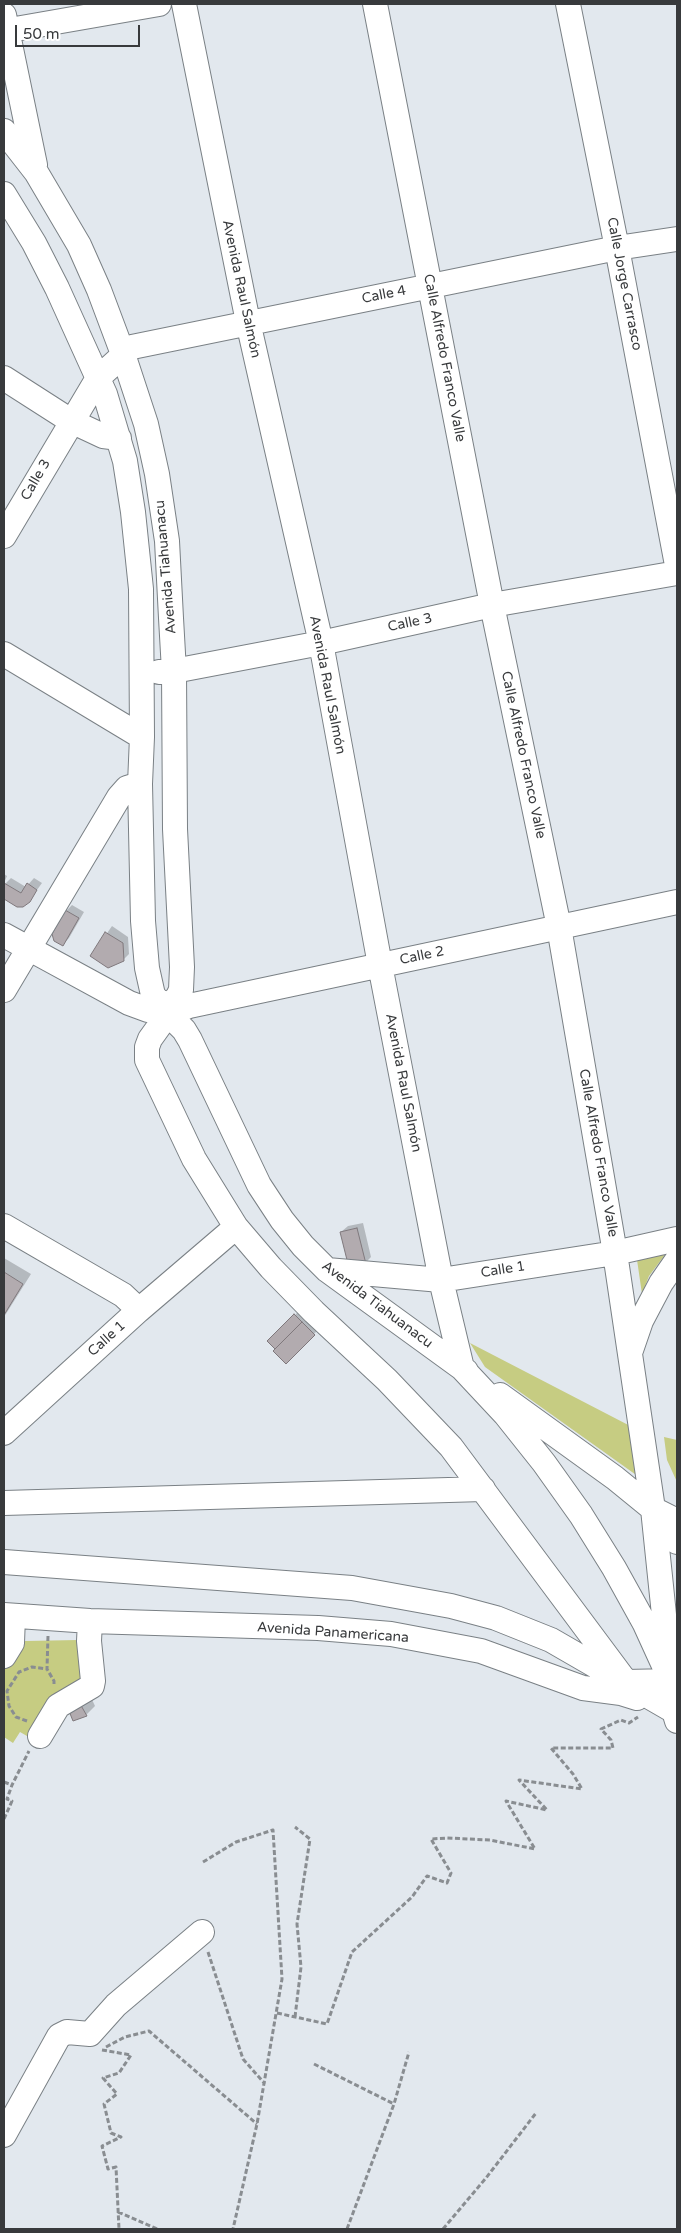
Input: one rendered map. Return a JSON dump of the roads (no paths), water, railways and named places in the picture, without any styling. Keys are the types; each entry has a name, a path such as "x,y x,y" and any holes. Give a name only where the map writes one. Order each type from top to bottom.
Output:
{"street":[{"path":"36,172 13,105 5,25 159,4"},
{"name":"Avenida Raul Salmón","path":"184,4 248,322 321,643 380,965 441,1280 462,1368"},
{"name":"Calle Alfredo Franco Valle","path":"375,4 492,605 559,927 615,1253 630,1354 653,1509 674,1673 676,1715"},
{"name":"Calle Jorge Carrasco","path":"568,4 617,248 677,565"},
{"name":"Avenida Tiahuanacu","path":"4,131 36,172 78,245 99,290 146,424 157,474 166,541 174,671 175,829 182,974 181,990 168,1010"},
{"name":"Avenida Tiahuanacu","path":"4,194 34,243 98,378 125,461 138,550 141,589 142,737 140,784 142,921 147,968 153,995 168,1010 190,1040 259,1185 282,1220 303,1246 327,1270 615,1478 653,1509"},
{"name":"Calle 4","path":"123,354 132,347 248,322 617,248 677,239"},
{"name":"Calle 3","path":"4,536 98,378 123,354"},
{"path":"4,378 72,421 103,436 119,438"},
{"name":"Calle 3","path":"142,673 174,671 321,643 492,605 677,573"},
{"path":"4,654 142,737"},
{"path":"4,990 119,797 127,788 140,784"},
{"name":"Calle 2","path":"168,1010 677,902"},
{"path":"4,935 129,1003 148,1010 168,1010"},
{"path":"168,1010 150,1039 147,1047 147,1060 194,1159 236,1227 271,1268 314,1312 422,1415 451,1447 626,1682"},
{"path":"4,1226 123,1296 139,1310"},
{"name":"Calle 1","path":"4,1433 139,1310 236,1227"},
{"name":"Calle 1","path":"327,1270 441,1280 615,1253 677,1239"},
{"path":"630,1354 641,1321 661,1283 677,1260"},
{"path":"462,1368 504,1414 544,1463 581,1515 614,1568 674,1673 626,1682"},
{"path":"4,1503 483,1489"},
{"path":"653,1509 677,1502"},
{"path":"653,1509 677,1521"},
{"path":"653,1509 677,1542"},
{"path":"4,1562 352,1588 451,1606 496,1618 551,1640 594,1666 626,1682 676,1715"},
{"path":"4,1656 12,1642 8,1616"},
{"name":"Avenida Panamericana","path":"8,1616 90,1621 318,1628 391,1634 481,1651 583,1688 621,1692 676,1715"},
{"path":"37,1727 58,1706 92,1686 94,1681 89,1641 90,1621"},
{"path":"4,2134 59,2036 67,2032 90,2034 116,2005 202,1932"}]}
